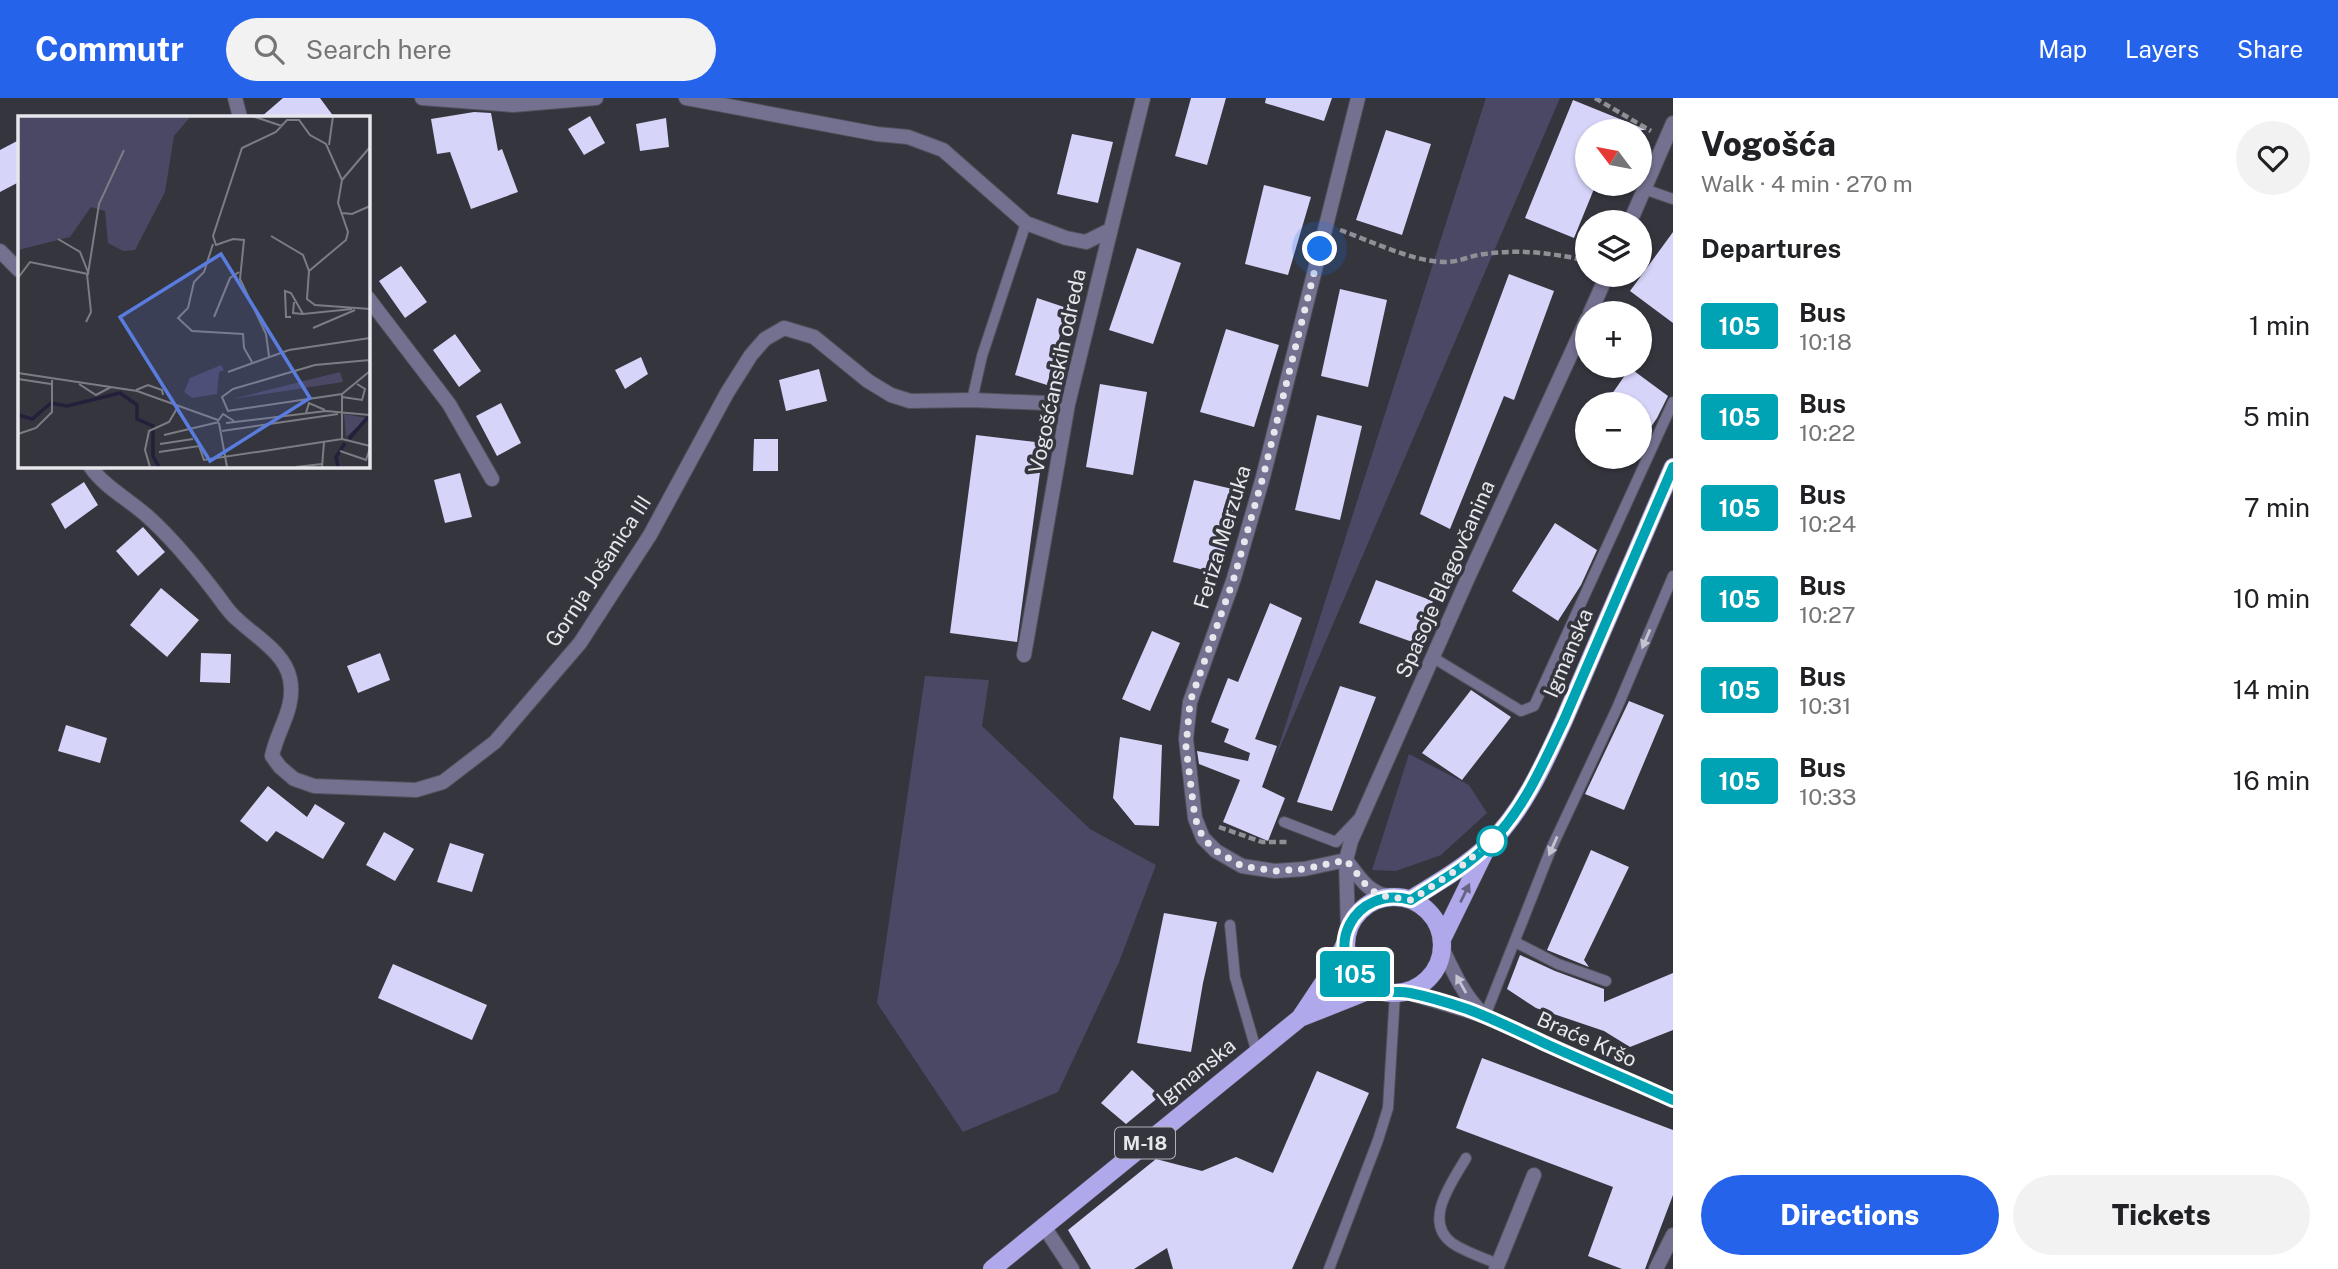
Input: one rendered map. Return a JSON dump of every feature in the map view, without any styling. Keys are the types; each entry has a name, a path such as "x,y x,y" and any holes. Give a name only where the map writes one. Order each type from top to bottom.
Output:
{"main road":[{"name":"Igmanska","path":"1411,900 1488,846 1516,813 1546,760 1673,467"},
{"name":"Igmanska","path":"1442,944 1488,846"},
{"path":"1346,936 1347,958 1352,971 1373,989 1401,993 1420,986 1431,976 1439,962 1442,944 1437,922 1426,908 1411,900 1389,896"},
{"name":"M-18","path":"1346,936 1354,916 1375,900 1389,896"},
{"name":"Igmanska","path":"1300,1018 1334,967 1346,936"},
{"name":"Igmanska","path":"992,1269 1300,1018 1373,989"}],"street":[{"path":"235,98 240,116"},
{"path":"422,98 513,105 596,98"},
{"path":"686,98 877,134 908,137 943,150 1026,223 1066,238 1086,242 1110,230"},
{"name":"Vogošćanskih odreda","path":"1024,655 1068,404 1143,98"},
{"name":"Feriza Merzuka","path":"1346,860 1304,869 1275,871 1242,866 1216,851 1203,838 1195,818 1186,747 1190,702 1234,578 1263,477 1358,98"},
{"path":"1652,171 1673,122"},
{"path":"0,251 18,269"},
{"path":"369,299 449,404 492,479"},
{"name":"Gornja Jošanica III","path":"91,467 109,486 147,516 235,618 279,657 290,677 292,696 272,756 280,767 295,779 314,786 416,789 443,782 495,742 580,643 650,535 727,393 751,355 765,339 784,328 814,337 868,381 891,395 910,401 971,400 1068,404"},
{"name":"Spasoje Blagovčanina","path":"1346,860 1362,815 1432,657 1575,344"},
{"path":"1346,860 1366,885 1378,895 1389,896"},
{"path":"1346,860 1346,936"},
{"path":"1442,944 1471,1002 1485,1016"},
{"name":"Braće Kršo","path":"1401,993 1485,1016 1673,1100"},
{"path":"1497,1267 1534,1175"},
{"path":"1043,1225 1072,1269"},
{"path":"1656,1269 1673,1235"}],"lane":[{"path":"1652,192 1673,199"},
{"path":"971,400 990,330 1026,223"},
{"path":"1432,657 1521,711 1534,706 1673,402"},
{"path":"1485,1016 1551,849 1617,708 1673,576"},
{"path":"1284,822 1336,842 1362,815"},
{"path":"1230,925 1235,976 1256,1053"},
{"path":"1515,942 1558,964 1606,981"},
{"path":"1329,1269 1388,1108 1401,993"},
{"path":"1466,1158 1440,1208 1440,1228 1451,1242 1497,1267"}],"path":[{"path":"1595,98 1666,139"},
{"path":"1326,226 1417,258 1441,262 1522,251 1575,258"},
{"path":"1195,818 1262,842 1299,842"}],"shaded area":[{"path":"1486,98 1560,98 1274,761"},
{"path":"925,676 989,680 982,726 1090,829 1156,865 1119,962 1058,1092 963,1132 877,1003"},
{"path":"1409,754 1469,785 1487,813 1441,855 1396,871 1372,870"}],"building":[{"path":"283,98 320,98 333,116 262,116"},
{"path":"1191,98 1226,98 1207,165 1175,156"},
{"path":"1266,98 1332,98 1324,121 1265,103"},
{"path":"1573,100 1620,119 1575,119 1575,196 1591,196 1585,210 1575,210 1574,238 1525,218"},
{"path":"474,112 491,113 498,151 502,149 518,192 471,209 450,152 437,154 431,119"},
{"path":"590,116 605,143 584,155 568,129"},
{"path":"666,118 669,147 640,151 636,124"},
{"path":"1386,130 1431,144 1402,235 1356,220"},
{"path":"1072,134 1113,142 1098,203 1057,194"},
{"path":"18,141 18,183 0,192 0,150"},
{"path":"1264,185 1311,197 1288,275 1245,264"},
{"path":"1673,232 1673,323 1652,307 1652,301 1643,301 1630,291 1633,287 1652,287 1652,261"},
{"path":"1137,248 1181,263 1153,344 1109,330"},
{"path":"401,266 427,302 405,318 379,281"},
{"path":"1509,274 1554,291 1514,400 1504,396 1450,529 1420,514"},
{"path":"1340,289 1387,300 1368,387 1321,376"},
{"path":"1037,298 1067,308 1047,385 1015,375"},
{"path":"1226,329 1279,345 1254,427 1200,412"},
{"path":"455,334 481,371 459,387 433,350"},
{"path":"641,357 648,374 625,389 615,370"},
{"path":"819,369 827,401 786,411 779,380"},
{"path":"1623,378 1644,378 1668,396 1652,425 1652,392 1613,392"},
{"path":"1100,384 1147,392 1133,475 1086,467"},
{"path":"501,403 521,443 497,456 476,416"},
{"path":"1317,415 1362,426 1340,520 1295,510"},
{"path":"976,435 1044,443 1017,642 950,633"},
{"path":"754,439 778,439 778,471 753,471"},
{"path":"460,473 472,517 445,523 434,480"},
{"path":"1194,480 1241,491 1219,574 1173,562"},
{"path":"84,482 98,505 65,529 51,504"},
{"path":"1555,523 1597,550 1581,585 1558,621 1512,591"},
{"path":"143,527 165,552 138,576 116,551"},
{"path":"1376,580 1433,601 1418,644 1359,623"},
{"path":"161,588 199,620 167,657 130,625"},
{"path":"1270,603 1302,618 1255,739 1277,746 1262,787 1285,798 1268,841 1223,822 1240,780 1199,764 1197,751 1248,761 1250,753 1224,742 1229,729 1211,722 1228,678 1238,682"},
{"path":"1152,631 1180,643 1150,711 1122,699"},
{"path":"201,653 231,654 230,683 200,682"},
{"path":"380,653 390,680 358,693 347,666"},
{"path":"1340,686 1376,697 1332,811 1297,802"},
{"path":"1471,690 1511,717 1462,780 1422,753"},
{"path":"1629,701 1664,715 1624,810 1585,794"},
{"path":"66,725 107,738 100,763 58,751"},
{"path":"1120,737 1162,745 1159,826 1135,825 1113,798"},
{"path":"268,786 307,817 315,804 345,823 323,859 276,831 267,842 240,821"},
{"path":"384,832 414,849 395,881 366,865"},
{"path":"450,843 484,854 472,892 437,882"},
{"path":"1591,850 1629,867 1584,960 1589,967 1547,950"},
{"path":"1164,913 1217,922 1191,1052 1137,1043"},
{"path":"1520,955 1604,989 1604,1002 1673,973 1673,1030 1630,1047 1604,1031 1536,1008 1507,989"},
{"path":"393,964 487,1005 472,1040 378,998"},
{"path":"1482,1058 1673,1130 1673,1195 1645,1269 1622,1269 1588,1256 1613,1187 1456,1128"},
{"path":"1132,1070 1160,1096 1126,1124 1101,1103"},
{"path":"1317,1071 1369,1093 1292,1269 1173,1269 1167,1248 1134,1269 1091,1269 1068,1230 1156,1159 1202,1171 1236,1157 1273,1173"}],"bus line":[{"name":"105","path":"1673,467 1546,760 1516,813 1488,846 1411,900 1389,896 1364,907 1354,916 1345,944 1352,971 1373,989 1395,994 1406,992 1485,1016 1673,1100"}],"route":[{"path":"1320,249 1263,477 1234,578 1190,702 1186,747 1195,818 1203,838 1216,851 1242,866 1275,871 1304,869 1346,860 1366,885 1378,895 1411,900 1458,869 1492,841"}]}
